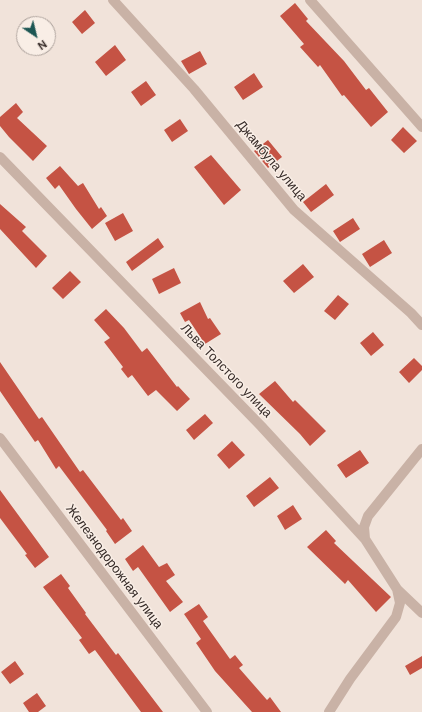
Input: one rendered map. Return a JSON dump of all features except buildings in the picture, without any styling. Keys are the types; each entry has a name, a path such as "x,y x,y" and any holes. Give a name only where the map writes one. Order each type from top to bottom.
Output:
{"street":[{"name":"Джамбула улица","path":"114,0 194,89 294,210 411,313 422,325"},
{"path":"310,0 422,127"},
{"name":"Льва Толстого улица","path":"0,157 261,426 364,540 397,589 422,613"},
{"name":"Железнодорожная улица","path":"0,438 207,712"},
{"path":"364,540 364,527 368,516 422,450"},
{"path":"329,712 350,679 396,617 400,603 397,589"}]}
